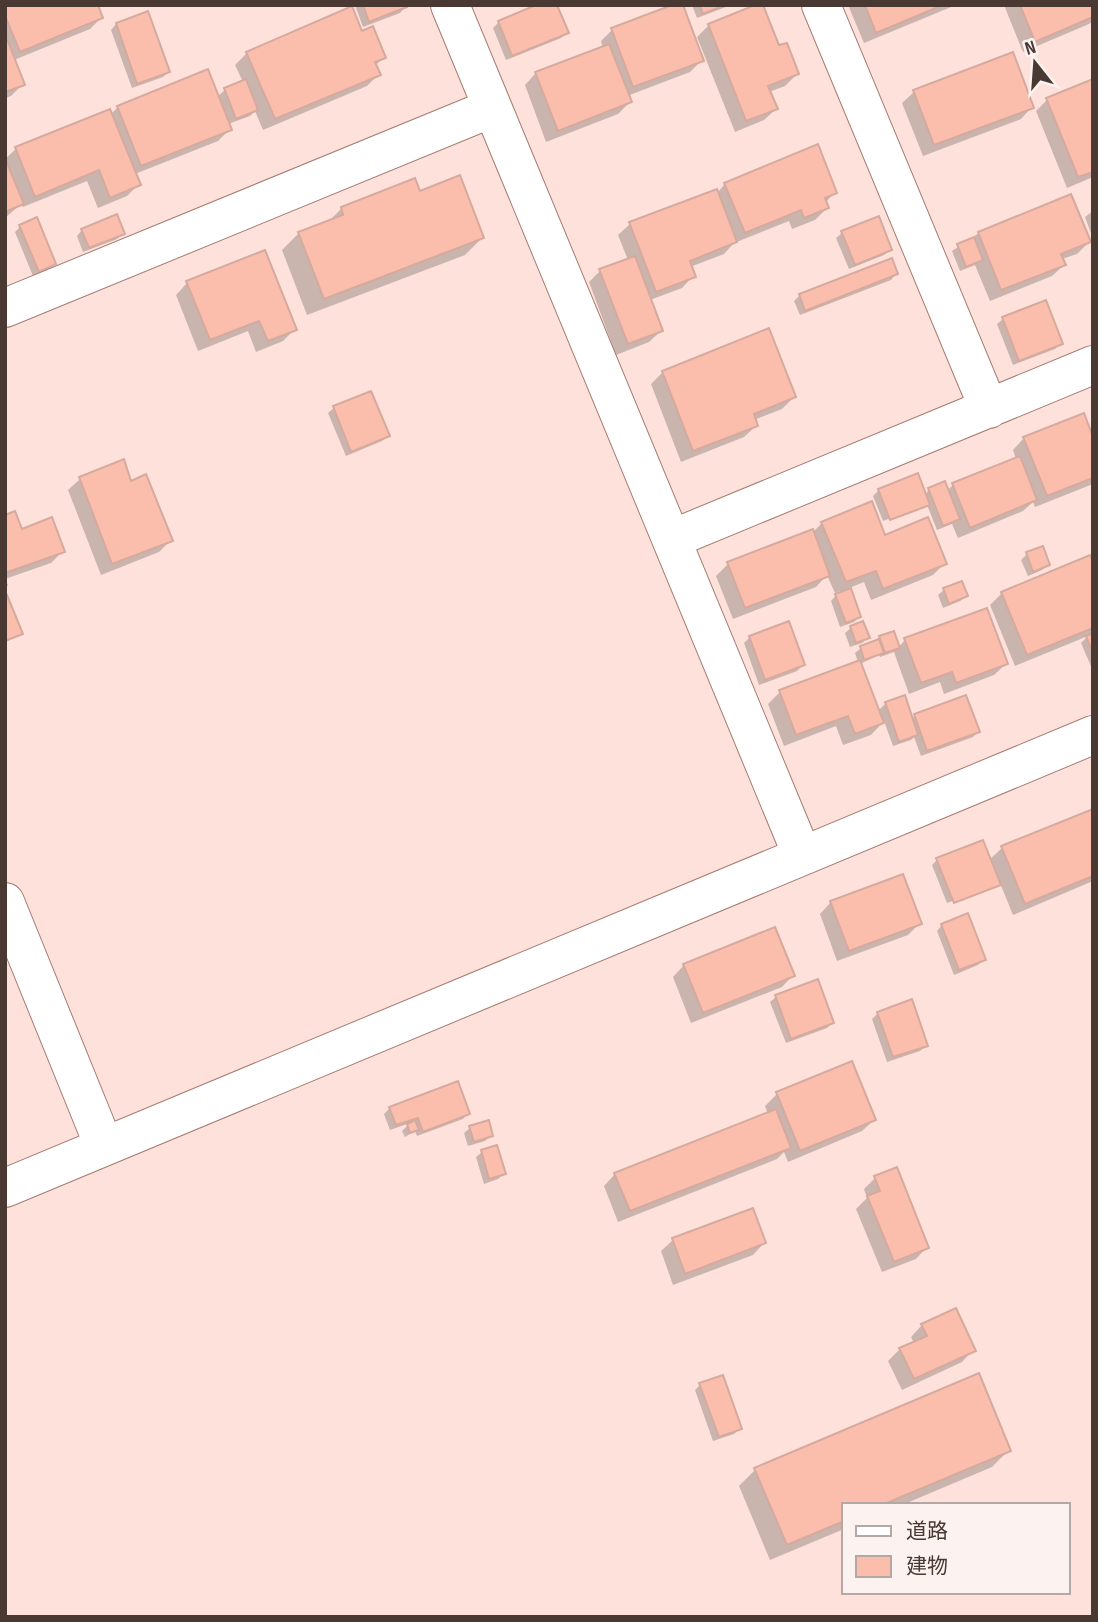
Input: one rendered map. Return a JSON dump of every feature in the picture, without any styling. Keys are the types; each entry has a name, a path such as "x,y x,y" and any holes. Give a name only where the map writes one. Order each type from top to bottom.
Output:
{"street":[{"path":"450,5 802,855"},
{"path":"821,5 989,409"},
{"path":"5,308 492,108"},
{"path":"672,539 1093,365"},
{"path":"5,1188 1093,735"},
{"path":"5,902 104,1146"}],"building":[{"path":"5,5 98,5 103,18 20,52 5,16"},
{"path":"363,5 407,5 407,7 369,22"},
{"path":"536,5 557,5 569,33 512,56 498,21"},
{"path":"672,5 683,5 704,61 633,87 611,28"},
{"path":"700,5 725,5 703,14"},
{"path":"755,5 763,5 779,45 787,43 799,74 768,86 778,109 746,121 708,24"},
{"path":"865,5 943,5 876,33"},
{"path":"1020,5 1093,5 1093,17 1035,42"},
{"path":"352,6 362,31 373,26 386,58 375,62 381,75 275,119 246,52"},
{"path":"148,11 170,72 137,84 116,23"},
{"path":"5,34 25,85 5,92"},
{"path":"609,44 632,102 558,131 535,72"},
{"path":"1013,52 1034,108 934,145 913,90"},
{"path":"208,69 232,130 141,166 117,106"},
{"path":"246,79 258,110 236,119 224,88"},
{"path":"1093,79 1093,172 1078,177 1046,98"},
{"path":"110,109 141,185 110,198 99,170 35,197 15,147"},
{"path":"818,144 837,193 825,198 829,208 804,218 801,210 745,233 724,183"},
{"path":"5,158 24,204 5,212"},
{"path":"460,175 484,238 324,299 298,232 343,215 341,207 415,178 420,191"},
{"path":"717,189 737,242 690,261 696,277 656,292 629,222"},
{"path":"1071,194 1091,242 1061,254 1066,265 1001,290 978,232"},
{"path":"117,214 125,234 89,248 81,229"},
{"path":"879,216 892,250 855,265 841,231"},
{"path":"37,217 56,264 39,272 19,225"},
{"path":"974,237 983,260 966,267 957,244"},
{"path":"265,250 297,330 268,341 259,321 210,340 186,281"},
{"path":"635,256 663,331 628,344 599,269"},
{"path":"892,258 898,274 805,311 799,294"},
{"path":"1046,300 1063,344 1019,361 1002,317"},
{"path":"769,328 796,397 754,414 758,426 693,451 662,371"},
{"path":"371,391 390,436 351,452 333,406"},
{"path":"1084,413 1093,437 1093,478 1047,496 1023,437"},
{"path":"1020,456 1037,500 970,528 952,483"},
{"path":"124,459 131,481 146,474 173,541 112,564 79,477"},
{"path":"918,473 930,505 890,520 878,489"},
{"path":"945,481 960,519 943,526 928,488"},
{"path":"872,501 885,535 928,517 947,564 883,589 876,571 846,582 821,522"},
{"path":"15,511 22,529 52,517 65,552 5,573 5,515"},
{"path":"813,529 830,576 745,608 727,562"},
{"path":"1043,546 1050,565 1033,572 1026,552"},
{"path":"1090,555 1093,561 1093,628 1027,655 1001,592"},
{"path":"962,581 968,596 949,604 943,588"},
{"path":"851,588 861,617 846,623 835,594"},
{"path":"7,595 23,634 5,641 5,596"},
{"path":"987,608 1008,664 956,683 952,672 921,683 904,638"},
{"path":"789,621 805,665 765,680 749,636"},
{"path":"863,621 870,638 856,643 850,626"},
{"path":"894,631 900,648 885,653 879,636"},
{"path":"1093,633 1093,653 1086,636"},
{"path":"879,639 884,653 864,660 860,646"},
{"path":"860,660 884,723 855,734 848,716 796,735 779,690"},
{"path":"905,695 918,735 899,742 885,702"},
{"path":"966,695 980,732 927,751 914,714"},
{"path":"1093,809 1093,876 1025,904 1001,846"},
{"path":"983,840 1001,885 954,903 936,858"},
{"path":"903,874 922,924 849,951 830,901"},
{"path":"968,913 986,960 959,970 941,924"},
{"path":"775,927 795,976 703,1013 683,964"},
{"path":"818,979 834,1023 791,1039 775,995"},
{"path":"912,999 928,1046 893,1057 877,1012"},
{"path":"852,1061 876,1120 800,1151 776,1092"},
{"path":"458,1081 470,1114 423,1132 418,1118 396,1125 389,1107"},
{"path":"776,1109 791,1148 630,1211 614,1173"},
{"path":"415,1120 419,1130 410,1133 407,1124"},
{"path":"489,1120 493,1136 474,1142 469,1126"},
{"path":"497,1145 506,1174 489,1179 481,1150"},
{"path":"897,1167 929,1248 894,1262 867,1196 880,1191 874,1176"},
{"path":"753,1208 766,1243 685,1274 672,1238"},
{"path":"956,1308 976,1351 914,1379 899,1348 927,1336 921,1324"},
{"path":"979,1373 1011,1451 887,1503 842,1503 842,1522 787,1545 754,1468"},
{"path":"723,1375 742,1429 719,1437 699,1383"}]}
